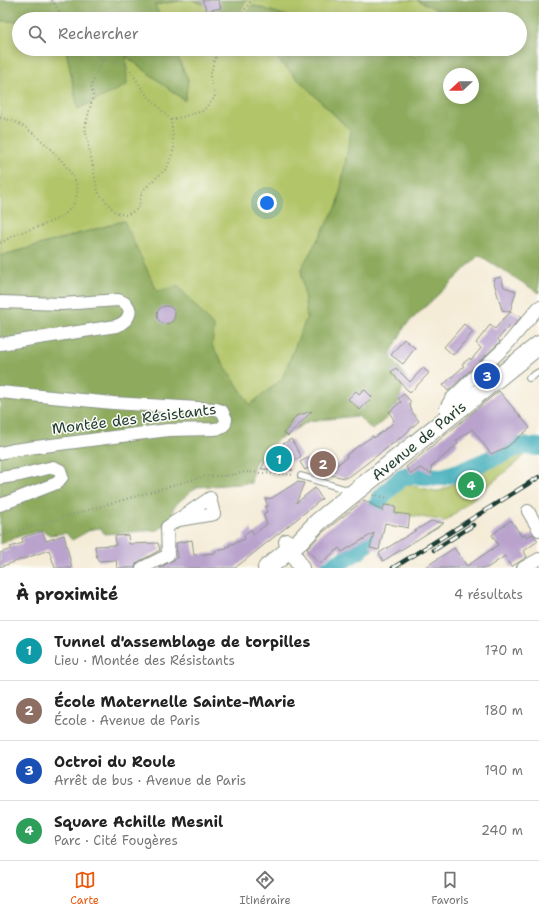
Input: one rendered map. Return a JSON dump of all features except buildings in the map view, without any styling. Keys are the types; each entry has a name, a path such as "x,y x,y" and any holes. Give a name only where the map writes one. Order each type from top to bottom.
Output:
{"main road":[{"name":"Avenue de Paris","path":"266,568 296,535 318,522 539,345"},
{"name":"Avenue de Paris","path":"255,568 273,552 288,545"}],"street":[{"path":"0,302 62,304 118,300 124,302 129,307 129,314 128,319 116,326 0,344"},
{"path":"446,419 446,408 451,399 505,347 539,307"},
{"name":"Montée des Résistants","path":"0,392 113,403 216,409 222,411 226,419 225,424 221,428 168,430 20,449 0,453"},
{"path":"0,478 53,467 60,470 62,477 57,483 0,506"},
{"path":"528,511 539,530"},
{"path":"142,568 168,555 167,527 179,520"},
{"path":"288,545 301,568"},
{"path":"524,568 539,559"}],"lane":[{"path":"529,378 539,372"},
{"path":"301,476 355,492"}],"path":[{"path":"52,0 60,12"},
{"path":"243,12 252,0"},
{"path":"99,56 103,59 127,64 144,92 171,120 174,149 167,168 142,191 138,209 126,215 115,212 98,192 85,128 93,96 91,86 103,59"},
{"path":"171,120 203,111 210,105 216,96 210,77 216,56"},
{"path":"0,118 23,126 44,142 70,170 78,186 76,200 68,211 51,222 18,233 0,243"},
{"path":"0,536 205,476 225,476 246,472 301,476"},
{"path":"374,496 389,498"}],"green space":[{"path":"0,0 184,0 155,5 158,12 12,12 12,21 0,21"},
{"path":"192,0 225,12 158,12 154,5"},
{"path":"192,0 247,0 239,12 225,12"},
{"path":"247,0 417,0 443,12 274,12 252,5 249,12 239,12"},
{"path":"417,0 539,0 539,293 479,255 405,326 390,355 406,378 395,411 372,430 358,416 309,421 277,440 254,464 251,483 197,487 173,508 172,520 158,530 104,534 101,528 92,529 72,540 66,533 50,535 42,530 20,536 0,544 0,256 124,221 157,291 178,286 214,327 212,346 250,405 282,379 307,317 301,269 338,204 351,131 274,56 527,56 527,12 442,12"},
{"path":"252,5 274,12 249,12"},
{"path":"0,21 12,21 12,56 67,56 78,109 126,56 184,100 188,80 177,56 274,56 351,131 338,204 301,269 307,317 282,379 250,405 212,346 129,340 124,221 0,256"},
{"path":"67,56 126,56 127,85 78,109"},
{"path":"126,56 177,56 188,80 185,101"},
{"path":"530,449 524,456 446,521 401,514 395,515 396,506 387,505 394,492 407,484 440,491 516,451"}],"waterway":[{"path":"330,568 360,550 365,545 371,533 380,498 402,477 409,475 442,477 465,470 518,447 539,447"}],"railway":[{"path":"393,568 539,477"},
{"path":"434,550 473,525"}],"place":[{"name":"Octroi du Roule","path":"487,376"},
{"name":"Tunnel d'assemblage de torpilles","path":"279,459"},
{"name":"École Maternelle Sainte-Marie","path":"323,464"},
{"name":"Square Achille Mesnil","path":"471,485"}]}
